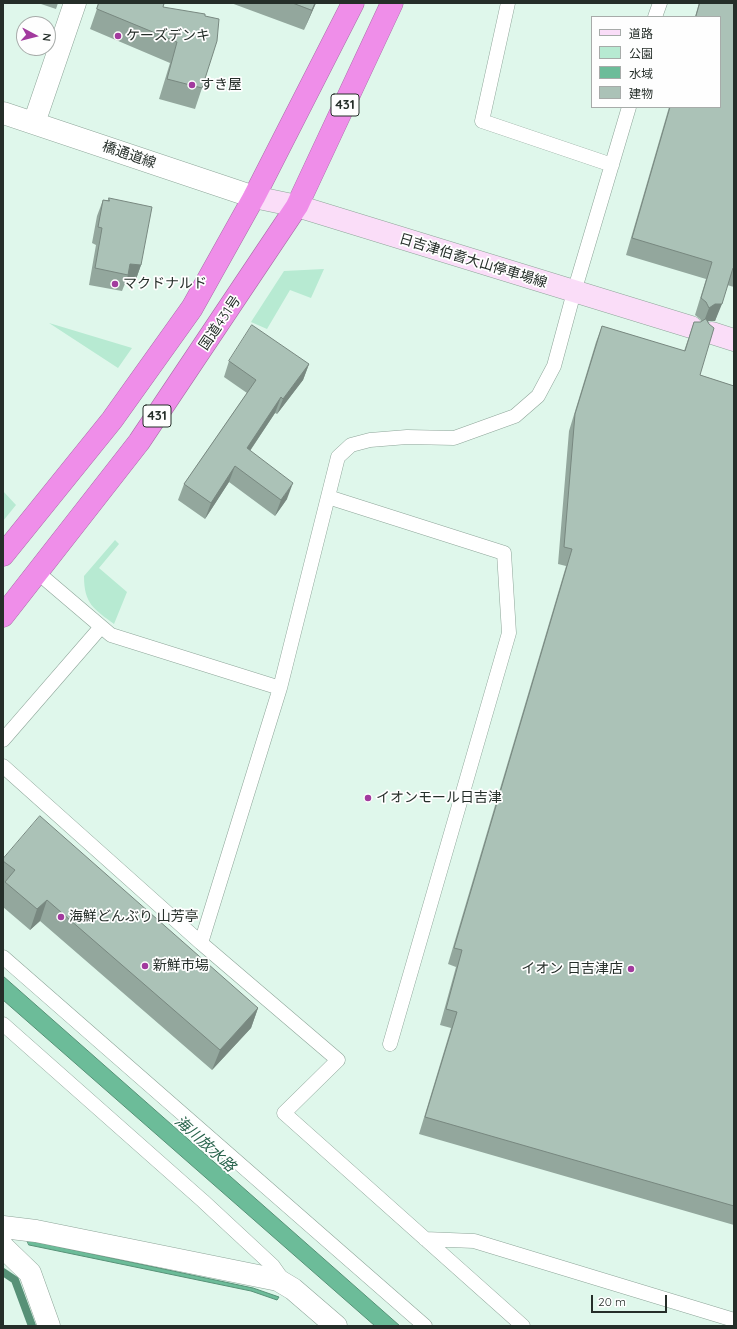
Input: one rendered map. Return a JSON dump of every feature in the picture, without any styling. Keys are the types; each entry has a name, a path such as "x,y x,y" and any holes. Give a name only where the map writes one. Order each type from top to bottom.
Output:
{"highway":[{"name":"431","path":"3,556 112,420 188,314 254,197 353,3"},
{"name":"国道431号","path":"3,616 139,442 297,206 392,3"}],"main road":[{"name":"日吉津伯耆大山停車場線","path":"254,197 297,206 734,340"}],"street":[{"path":"34,123 75,3"},
{"name":"橋通道線","path":"3,113 254,197"},
{"path":"3,1227 36,1231 278,1280 288,1286 336,1326"},
{"path":"3,1247 30,1273 49,1326"}],"lane":[{"path":"508,3 482,121 612,165"},
{"path":"656,16 660,3"},
{"path":"201,943 280,688 338,457 350,445 370,440 407,437 454,438 515,416 538,396 554,366 574,292 629,108"},
{"path":"328,497 504,553 510,633 390,1044"},
{"path":"37,572 111,635 280,688"},
{"path":"3,740 101,627"},
{"path":"3,766 201,943 338,1060 284,1112 523,1326"},
{"path":"3,957 425,1326"},
{"path":"3,1024 203,1201 273,1266 288,1286"},
{"path":"425,1239 474,1241 734,1320"}],"green space":[{"path":"324,269 311,298 290,290 267,329 251,322 284,271"},
{"path":"49,323 132,348 118,368"},
{"path":"3,491 16,505 3,521"},
{"path":"115,540 119,544 99,568 127,592 114,624 96,610 88,600 84,585 84,576"}],"water":[{"path":"3,976 400,1326 375,1326 3,1000"},
{"path":"27,1240 253,1288 279,1297 277,1300 251,1291 29,1245"}],"building":[{"path":"99,3 164,3 163,7 205,14 205,16 219,19 217,41 202,88 167,79 177,42 97,9"},
{"path":"293,3 315,3 312,10"},
{"path":"700,3 734,3 734,268 722,304 715,304 709,308 706,302 701,298 712,262 632,238 670,108 721,108 721,16 696,16"},
{"path":"109,198 152,207 141,265 130,264 128,275 95,268 102,228 98,227 103,200 109,201"},
{"path":"706,319 714,328 700,375 734,386 734,1206 425,1117 457,1012 446,1009 462,950 454,948 572,549 564,547 575,414 602,326 685,351 694,322 700,322"},
{"path":"252,325 309,364 283,399 281,397 247,448 293,483 281,500 235,466 211,503 184,484 256,380 229,361"},
{"path":"40,816 258,1008 220,1050 47,900 37,909 5,882 15,870 3,861 3,859"}],"waterway":[{"path":"3,1272 15,1280 32,1326"}],"place":[{"name":"ケーズデンキ","path":"118,36"},
{"name":"すき屋","path":"192,85"},
{"name":"マクドナルド","path":"115,284"},
{"name":"イオンモール日吉津","path":"368,798"},
{"name":"海鮮どんぶり 山芳亭","path":"61,917"},
{"name":"新鮮市場","path":"145,966"},
{"name":"イオン 日吉津店","path":"631,969"}],"water label":[{"name":"海川放水路","path":"205,1144"}]}
